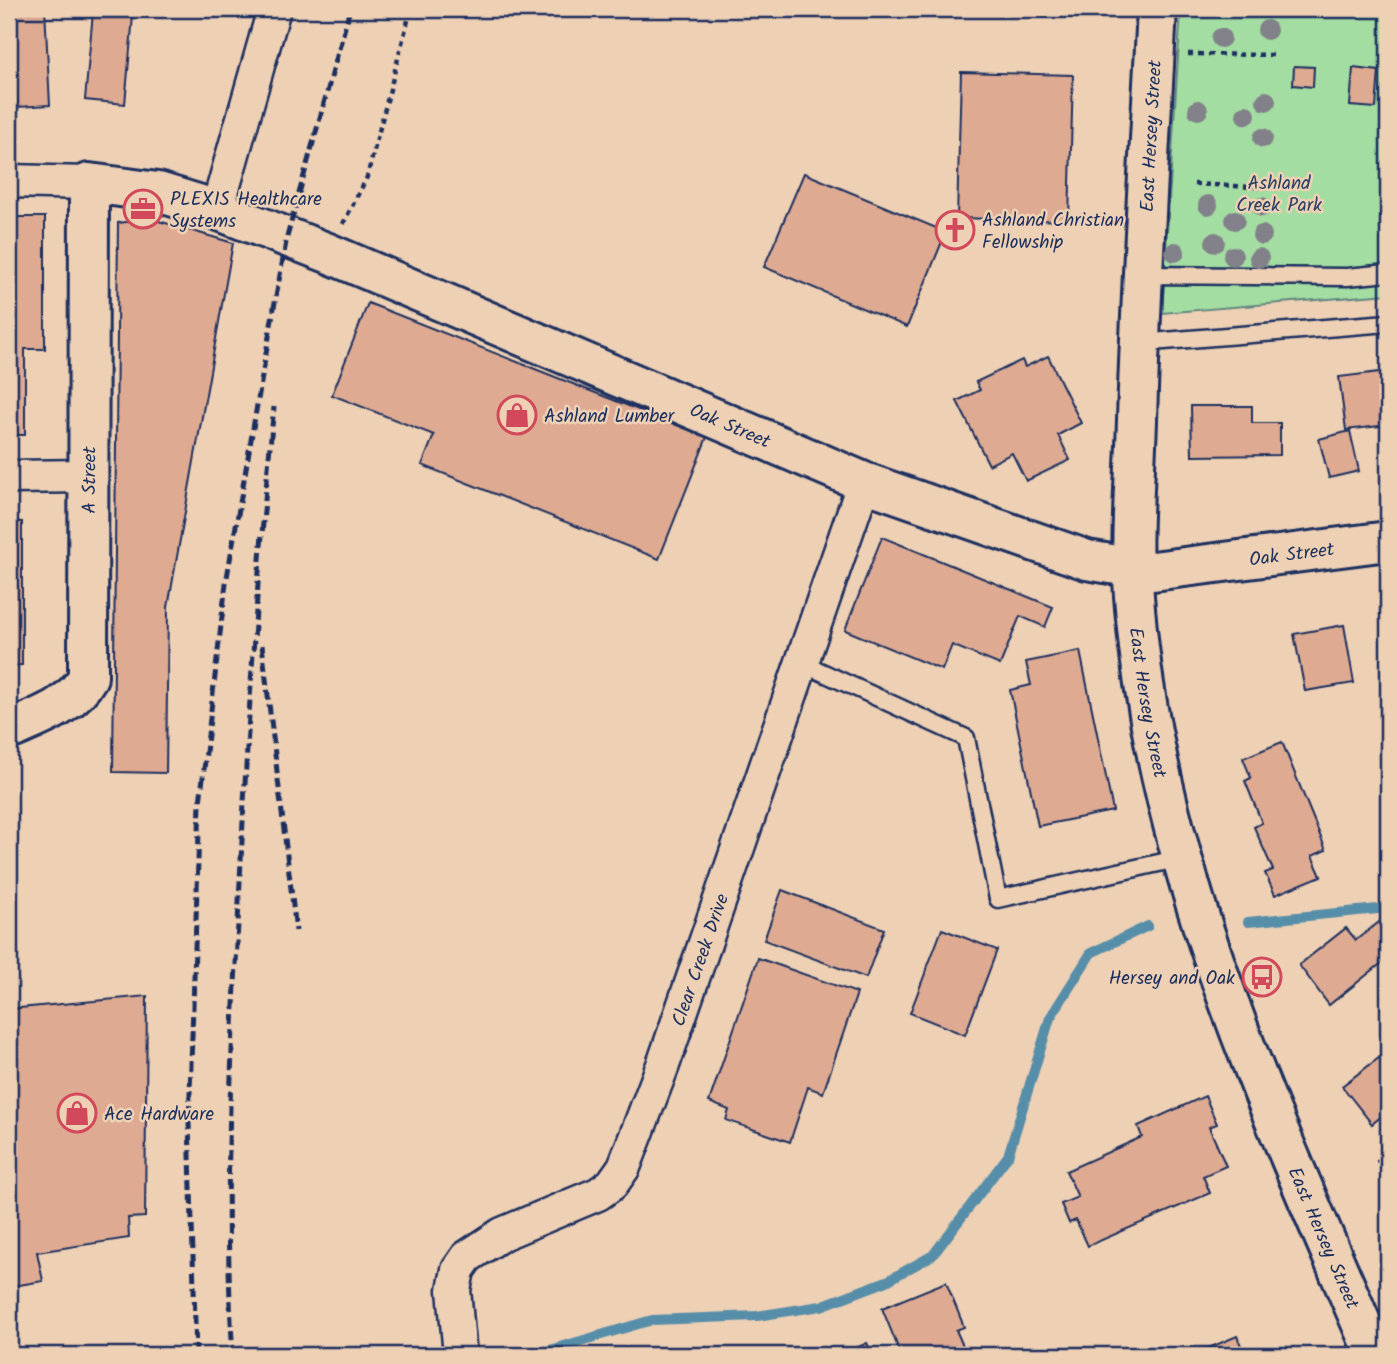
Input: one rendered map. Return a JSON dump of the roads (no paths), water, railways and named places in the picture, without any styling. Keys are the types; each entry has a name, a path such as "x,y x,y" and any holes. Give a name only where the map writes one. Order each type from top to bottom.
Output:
{"street":[{"path":"217,210 274,9"},
{"name":"East Hersey Street","path":"1157,9 1139,343 1134,569 1135,607 1151,727 1181,858 1218,978 1375,1355"},
{"name":"Oak Street","path":"9,181 89,183 158,192 217,210 328,253 864,482 1087,560 1134,569 1184,569 1388,541"},
{"name":"A Street","path":"9,730 54,711 80,690 88,677 89,183"},
{"path":"9,477 89,476"},
{"name":"Clear Creek Drive","path":"460,1355 454,1290 458,1270 467,1257 502,1234 598,1195 612,1184 624,1167 663,1065 864,482"}],"lane":[{"path":"1143,275 1347,277 1388,273"},
{"path":"1139,343 1388,323"},
{"path":"802,663 965,737 998,899 1181,858"}],"waterway":[{"path":"1248,922 1388,908"},
{"path":"533,1355 652,1320 757,1316 821,1306 887,1281 933,1255 1008,1156 1050,1018 1091,953 1148,926"}],"railway":[{"path":"196,1355 189,1122 200,803 226,583 287,237 350,9"},
{"path":"233,1355 228,1193 233,1031 252,665 274,407"},
{"path":"262,645 296,931"}],"place":[{"name":"PLEXIS Healthcare Systems","path":"143,209"},
{"name":"Ashland Christian Fellowship","path":"955,230"},
{"name":"Ashland Lumber","path":"517,415"},
{"name":"Hersey and Oak","path":"1262,977"},
{"name":"Ace Hardware","path":"77,1113"}],"park label":[{"name":"Ashland Creek Park","path":"1279,193"}]}
